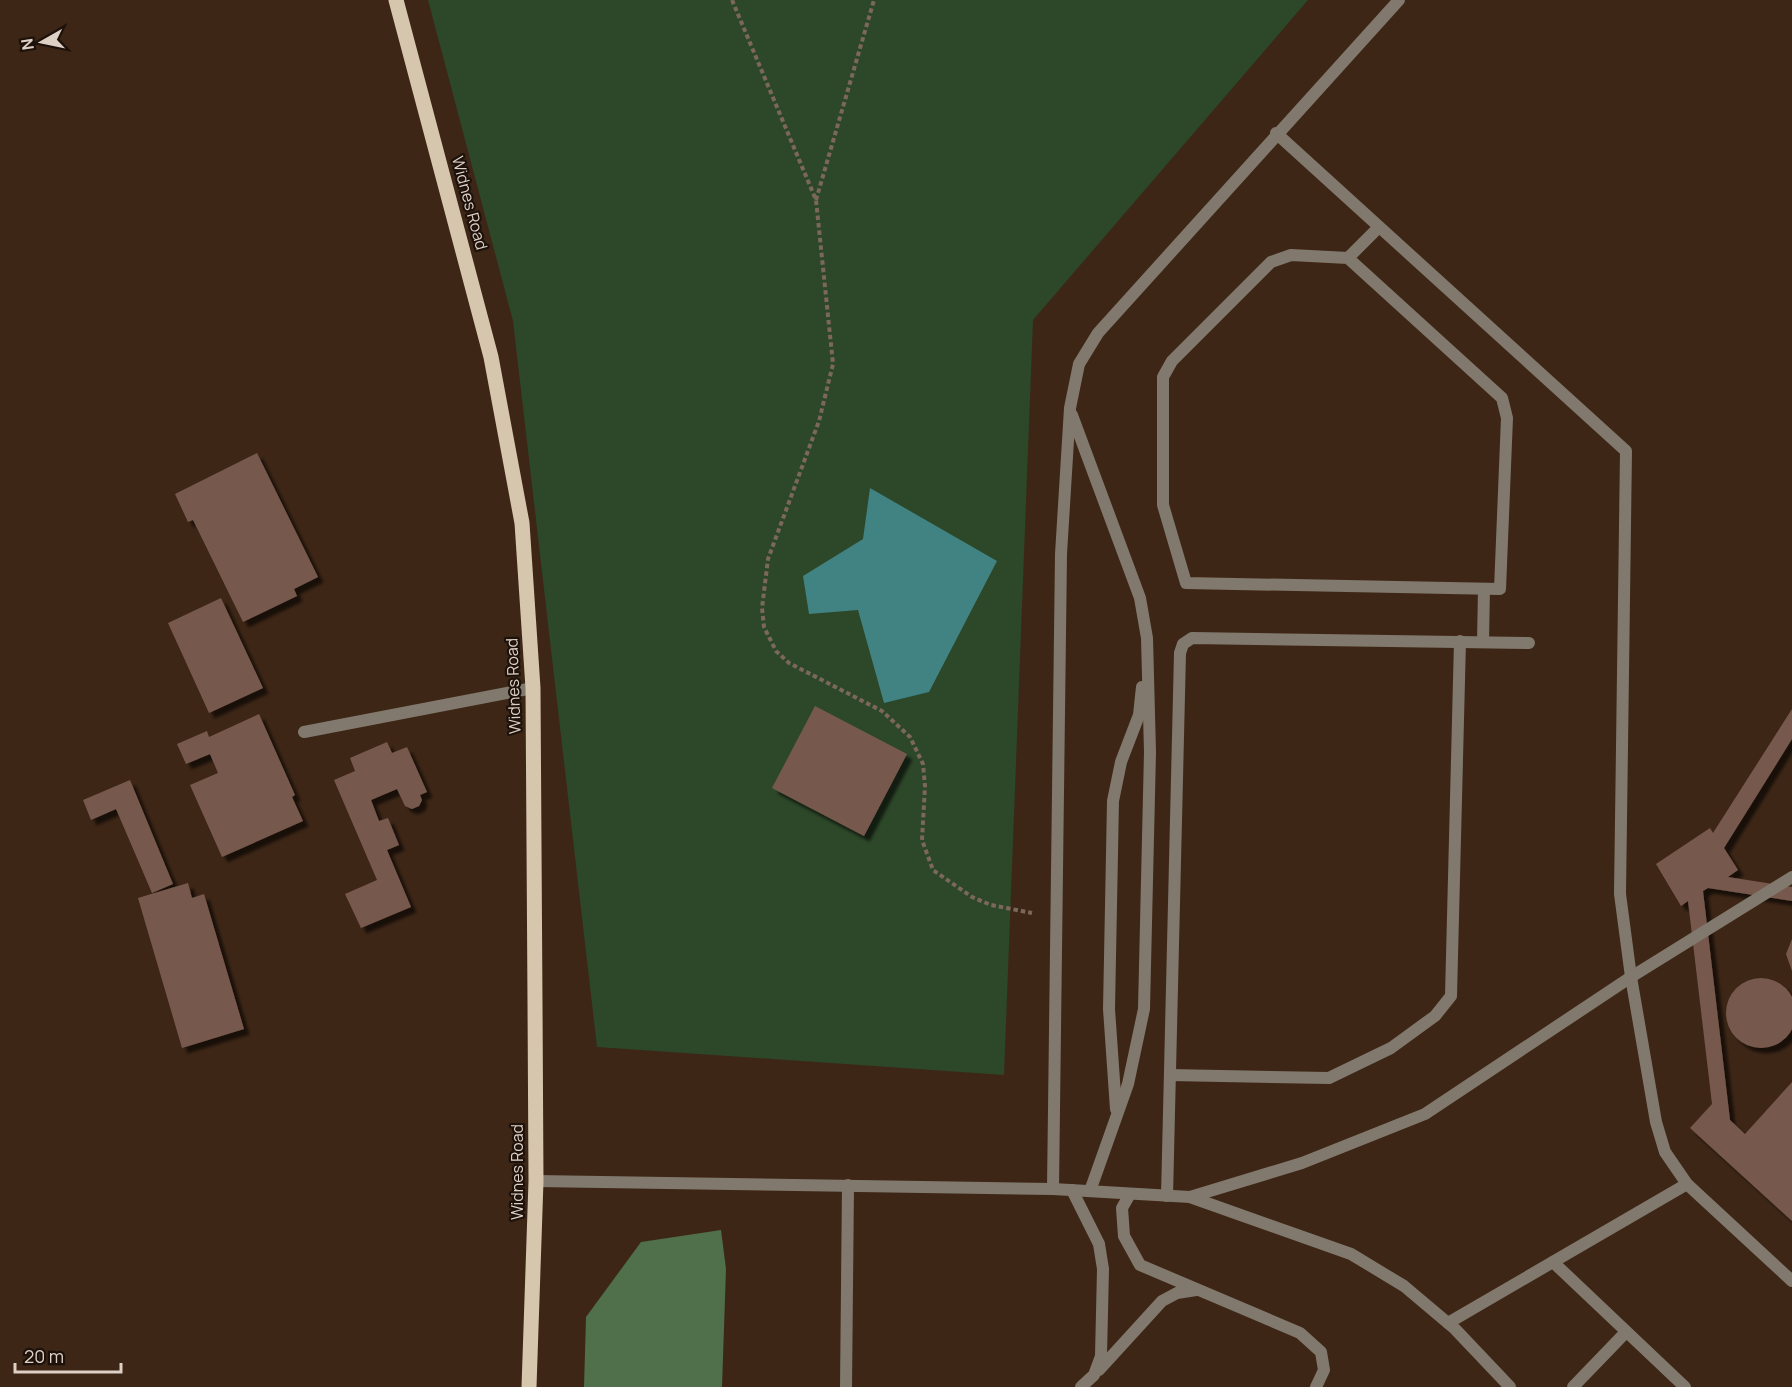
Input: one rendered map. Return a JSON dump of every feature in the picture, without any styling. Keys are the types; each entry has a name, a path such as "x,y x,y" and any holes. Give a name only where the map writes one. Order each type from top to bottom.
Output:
{"main road":[{"name":"Widnes Road","path":"396,0 491,357 522,523 533,688 536,1181 529,1387"}],"lane":[{"path":"1053,1189 1061,554 1070,408 1079,364 1098,333 1276,133 1399,0"},
{"path":"1276,133 1626,452 1620,894 1630,977 1656,1122 1665,1152 1687,1184 1792,1281"},
{"path":"1347,258 1379,226"},
{"path":"1291,255 1347,258 1502,398 1507,418 1500,589 1186,583 1163,505 1163,377 1172,361 1271,262 1291,255"},
{"path":"1070,408 1140,598 1147,638 1150,854 1144,1009 1128,1084 1090,1191"},
{"path":"1483,642 1484,589"},
{"path":"1117,1117 1109,1009 1113,801 1121,762 1139,716 1147,638"},
{"path":"1167,1196 1180,653 1183,644 1192,638 1529,643"},
{"path":"1170,1075 1329,1078 1391,1048 1435,1016 1451,996 1460,641"},
{"path":"304,732 533,688"},
{"path":"1190,1197 1302,1163 1425,1114 1630,977 1792,877"},
{"path":"536,1181 1053,1189 1190,1197 1351,1254 1404,1286 1448,1323 1510,1387"},
{"path":"1448,1323 1687,1184"},
{"path":"846,1387 848,1185"},
{"path":"1071,1190 1099,1244 1103,1269 1101,1356 1094,1375"},
{"path":"1130,1194 1122,1208 1124,1236 1140,1265 1300,1333 1321,1352 1324,1370 1316,1387"},
{"path":"1553,1262 1685,1387"},
{"path":"1081,1387 1162,1301 1177,1293 1197,1289"},
{"path":"1574,1387 1626,1332"}],"path":[{"path":"732,0 816,200 833,364 819,421 768,559 762,608 764,627 776,651 789,663 882,711 910,737 923,764 925,786 922,840 933,870 972,897 991,905 1030,913 1056,914"},
{"path":"816,200 874,0"}],"green space":[{"path":"428,0 1308,0 1033,320 1004,1075 597,1047 513,321"},
{"path":"721,1230 726,1269 722,1387 584,1387 586,1317 641,1242"}],"water":[{"path":"870,488 997,561 929,692 884,703 858,610 809,614 803,576 863,539"}],"building":[{"path":"257,453 318,577 294,589 297,596 243,622 193,520 188,522 175,494"},
{"path":"221,598 263,688 209,713 168,623"},
{"path":"815,706 907,754 864,836 772,788"},
{"path":"1792,709 1792,739 1724,848 1738,870 1728,877 1792,887 1792,901 1708,888 1703,891 1730,1120 1745,1134 1792,1082 1792,1221 1690,1128 1712,1104 1688,901 1681,906 1656,864 1710,828 1713,833"},
{"path":"259,714 295,795 292,797 303,821 222,857 190,785 218,773 210,754 186,764 177,744 207,731 209,737"},
{"path":"387,742 392,753 407,747 427,792 420,795 422,800 419,806 412,809 405,806 397,789 371,800 379,821 388,818 399,845 387,850 411,907 361,928 345,894 377,880 334,780 355,771 350,758"},
{"path":"130,780 173,884 152,893 116,809 91,820 83,800"},
{"path":"188,883 192,898 204,894 244,1029 182,1048 138,898"},
{"path":"1792,939 1792,971 1786,954"},
{"path":"1761,978 1774,981 1786,988 1793,1000 1796,1013 1793,1026 1786,1038 1774,1045 1761,1048 1748,1045 1736,1038 1729,1026 1726,1013 1729,1000 1736,988 1748,981"}]}
